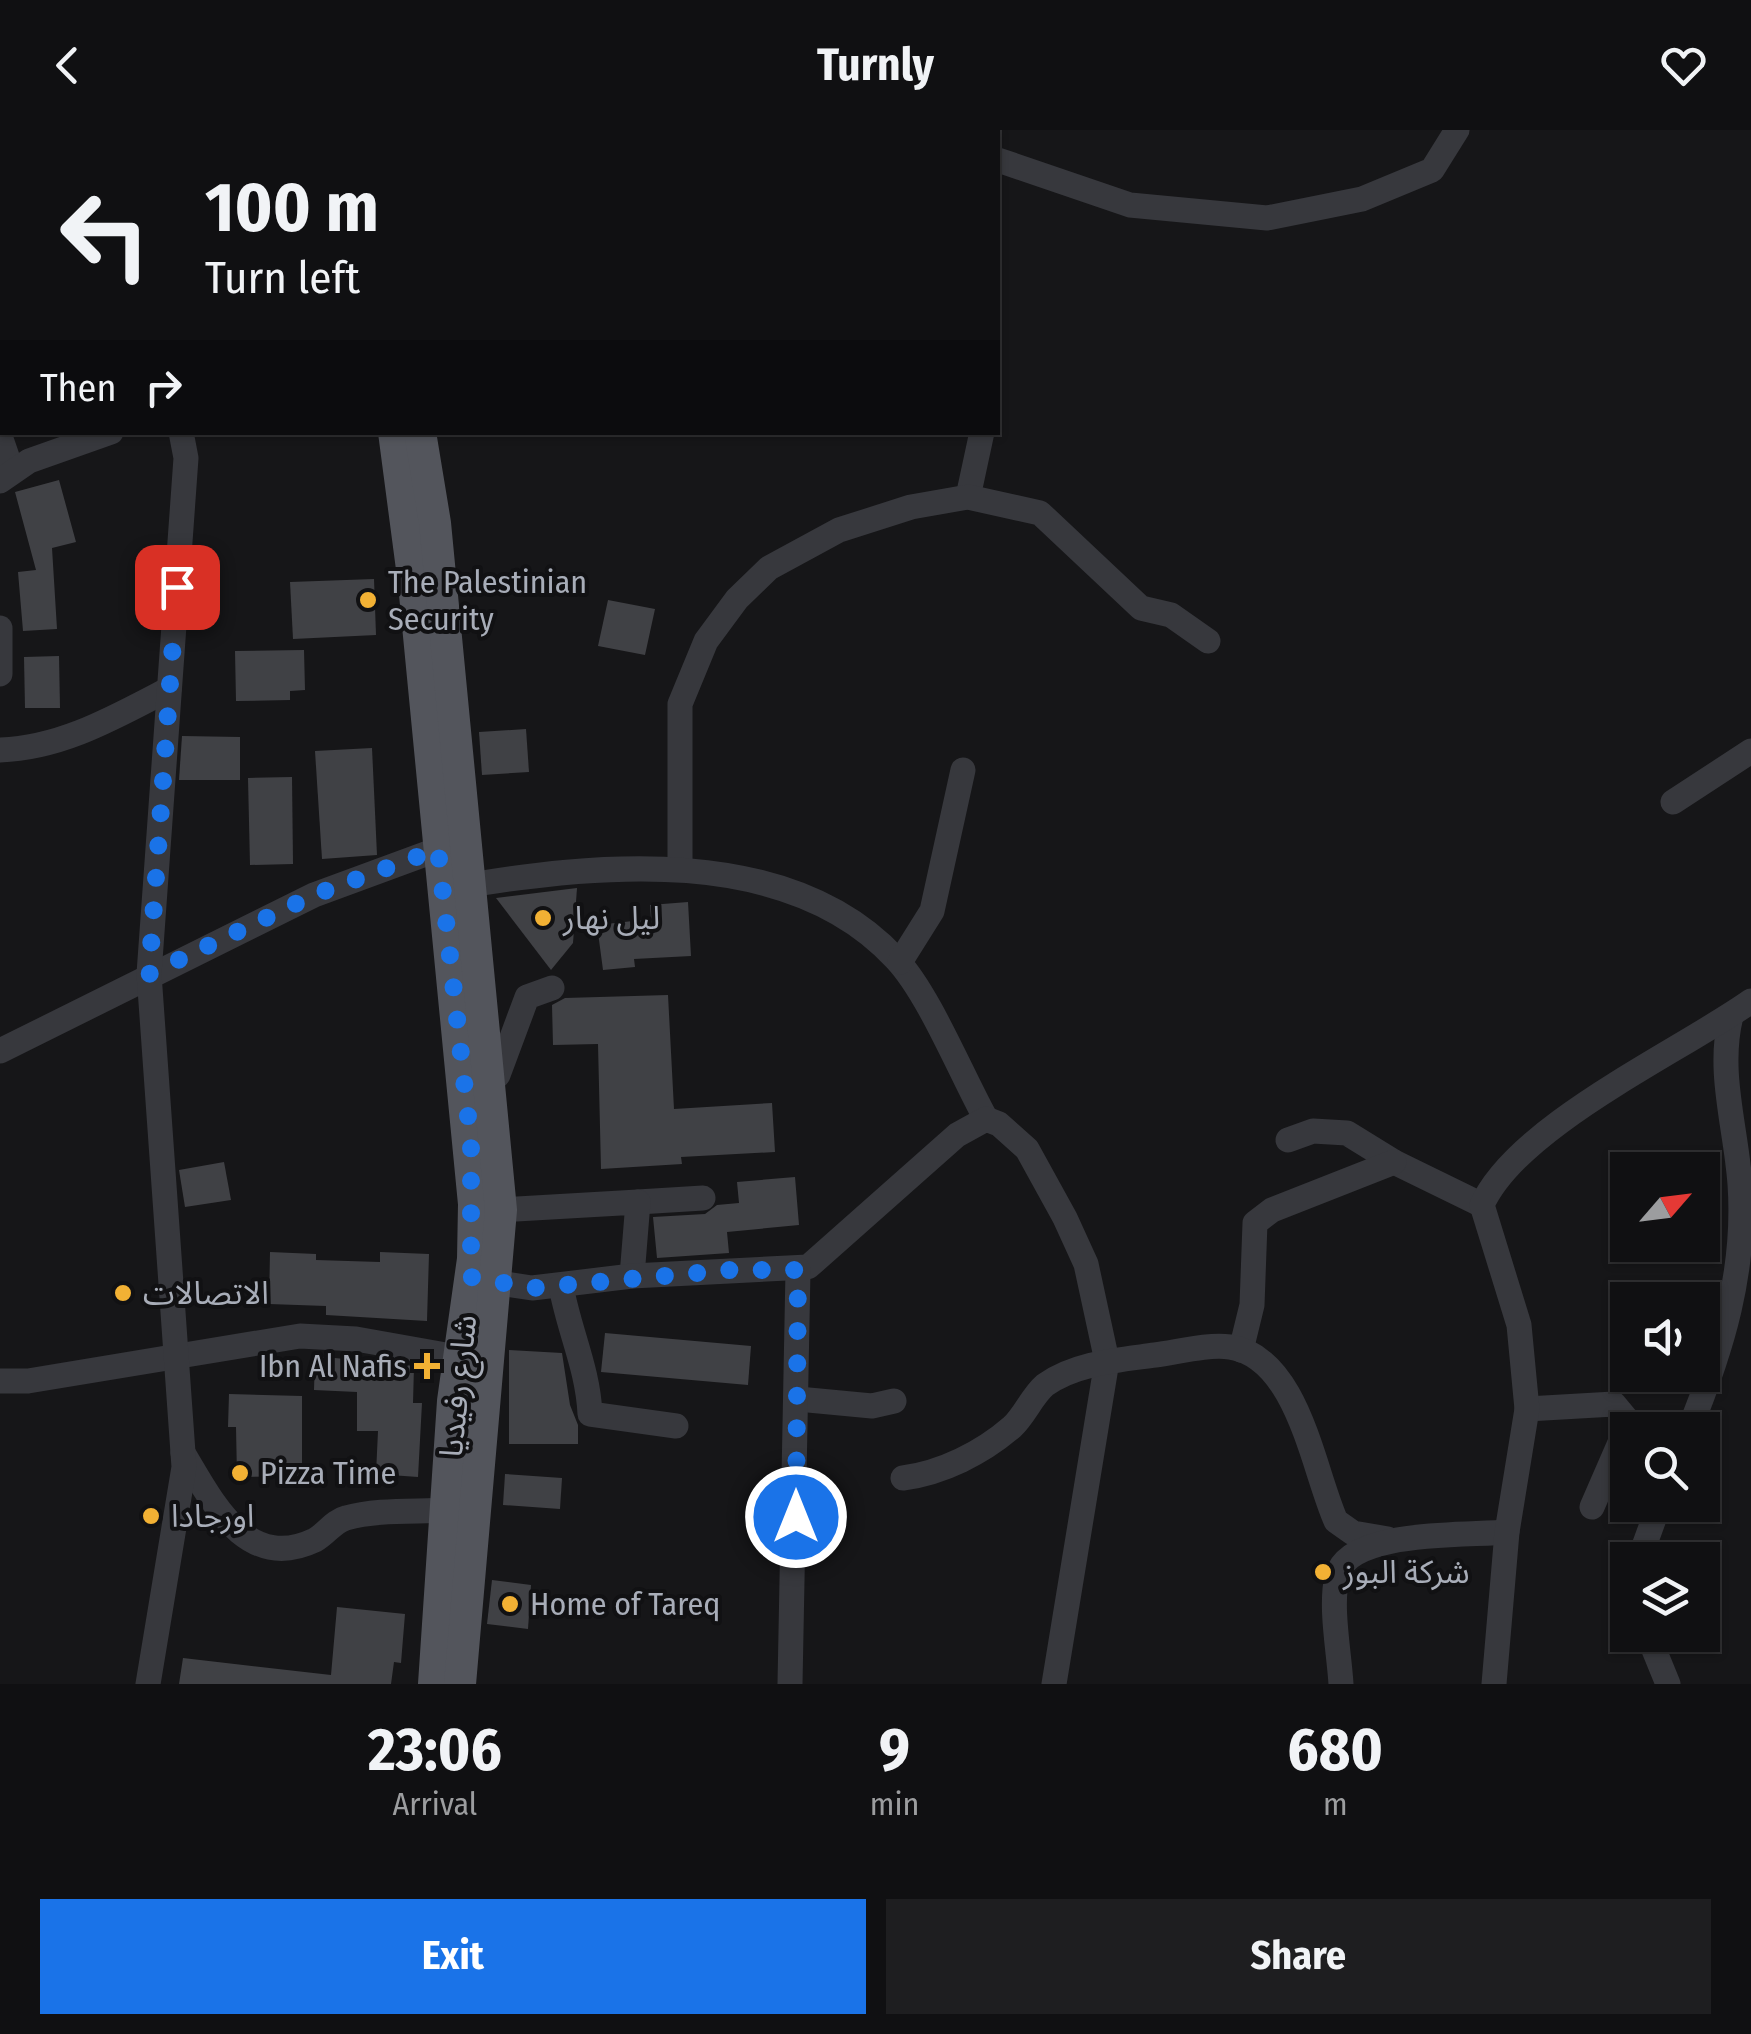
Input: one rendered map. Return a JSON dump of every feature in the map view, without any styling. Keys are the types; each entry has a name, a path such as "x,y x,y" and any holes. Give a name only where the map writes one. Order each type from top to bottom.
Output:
{"main road":[{"name":"شارع رفيديا","path":"394,435 414,584 438,849 457,888 490,1082 501,1210 483,1280 448,1510 434,1684"},
{"name":"شارع رفيديا","path":"420,435 435,523 471,1143 483,1280"},
{"name":"شارع رفيديا","path":"460,1684 472,1359"}],"street":[{"path":"1000,161 1130,205 1267,218 1362,199 1432,170 1457,130"},
{"path":"0,436 6,476 104,435"},
{"path":"148,1684 182,1452 149,974 186,458 181,435"},
{"path":"968,497 981,435"},
{"path":"680,869 680,704 706,641 737,599 770,568 839,530 911,507 968,497 1040,513 1142,608 1171,615 1208,641"},
{"path":"0,628 0,674"},
{"path":"0,750 31,749 93,728 170,689"},
{"path":"1673,802 1751,751"},
{"path":"900,962 932,911 964,770"},
{"path":"0,1051 314,895 438,849"},
{"path":"457,888 570,870 680,869 775,886 869,932 900,962 986,1119 999,1124 1027,1149 1065,1218 1086,1264 1107,1361 1054,1684"},
{"path":"490,1082 498,1075 527,997 552,988"},
{"path":"1482,1205 1526,1151 1563,1120 1741,1008"},
{"path":"1695,1412 1726,1331 1738,1273 1740,1184 1724,1064 1741,1008"},
{"path":"483,1280 562,1286 632,1276 798,1270 820,1259 957,1135 986,1119"},
{"path":"1288,1140 1312,1132 1347,1133 1394,1162 1482,1205 1519,1324 1527,1409 1507,1532 1494,1684"},
{"path":"1241,1350 1252,1305 1255,1223 1272,1210 1394,1162"},
{"path":"501,1210 703,1198"},
{"path":"632,1276 638,1202"},
{"path":"790,1684 798,1270"},
{"path":"562,1286 568,1328 586,1369 590,1414 676,1426"},
{"path":"0,1381 28,1381 300,1336 356,1340 472,1359"},
{"path":"903,1478 929,1475 970,1455 1013,1426 1045,1386 1107,1361 1222,1347 1241,1350 1268,1366 1283,1384 1336,1521 1353,1532 1388,1539"},
{"path":"798,1399 872,1406 894,1401"},
{"path":"1527,1409 1614,1404 1623,1411 1629,1422 1592,1507"},
{"path":"182,1452 221,1516 248,1542 286,1548 315,1540 344,1518 448,1510"},
{"path":"1341,1684 1339,1570 1363,1547 1388,1539 1507,1532"},
{"path":"1655,1652 1668,1684"}],"building":[{"path":"59,480 76,542 52,548 57,629 23,631 18,572 36,570 15,492"},
{"path":"374,579 376,635 293,639 290,582"},
{"path":"608,600 655,609 645,655 598,646"},
{"path":"304,650 305,690 290,691 290,700 236,701 235,651"},
{"path":"59,656 60,708 25,708 24,657"},
{"path":"526,729 529,772 482,775 479,732"},
{"path":"182,736 240,737 240,780 179,780"},
{"path":"372,748 377,855 322,859 315,751"},
{"path":"292,777 293,864 250,865 248,778"},
{"name":"ليل نهار","path":"577,888 573,943 551,970 496,898"},
{"path":"688,902 691,956 634,959 635,967 603,970 597,925 651,919 650,905"},
{"path":"668,995 674,1109 772,1103 775,1152 681,1157 682,1164 601,1169 598,1044 553,1045 552,1005 565,998"},
{"path":"224,1162 231,1200 185,1207 179,1170"},
{"path":"795,1177 799,1225 727,1232 729,1253 657,1258 653,1217 705,1214 717,1205 739,1203 737,1182"},
{"path":"270,1252 316,1254 316,1260 380,1262 380,1252 429,1254 427,1321 326,1315 326,1306 269,1304"},
{"path":"605,1333 751,1346 748,1385 601,1372"},
{"path":"509,1350 562,1353 570,1405 578,1425 578,1444 509,1444"},
{"path":"315,1356 414,1366 413,1403 422,1403 418,1477 376,1474 378,1431 357,1431 357,1392 314,1390"},
{"path":"229,1394 302,1396 302,1476 237,1477 236,1427 228,1427"},
{"path":"505,1474 562,1478 560,1509 503,1505"},
{"name":"Home of Tareq","path":"492,1580 531,1585 528,1629 487,1624"},
{"path":"337,1607 405,1614 401,1663 394,1662 391,1684 179,1684 183,1658 331,1675"}],"place":[{"name":"The Palestinian Security","path":"368,600"},
{"name":"ليل نهار","path":"543,918"},
{"name":"الاتصالات","path":"123,1293"},
{"name":"Ibn Al Nafis","path":"427,1366"},
{"name":"Pizza Time","path":"240,1473"},
{"name":"اورجادا","path":"151,1516"},
{"name":"شركة البوز","path":"1323,1572"},
{"name":"Home of Tareq","path":"510,1604"}],"route":[{"path":"177,587 149,974 235,937 314,895 438,849 471,1143 471,1277 532,1288 632,1276 798,1270 796,1517"}]}
